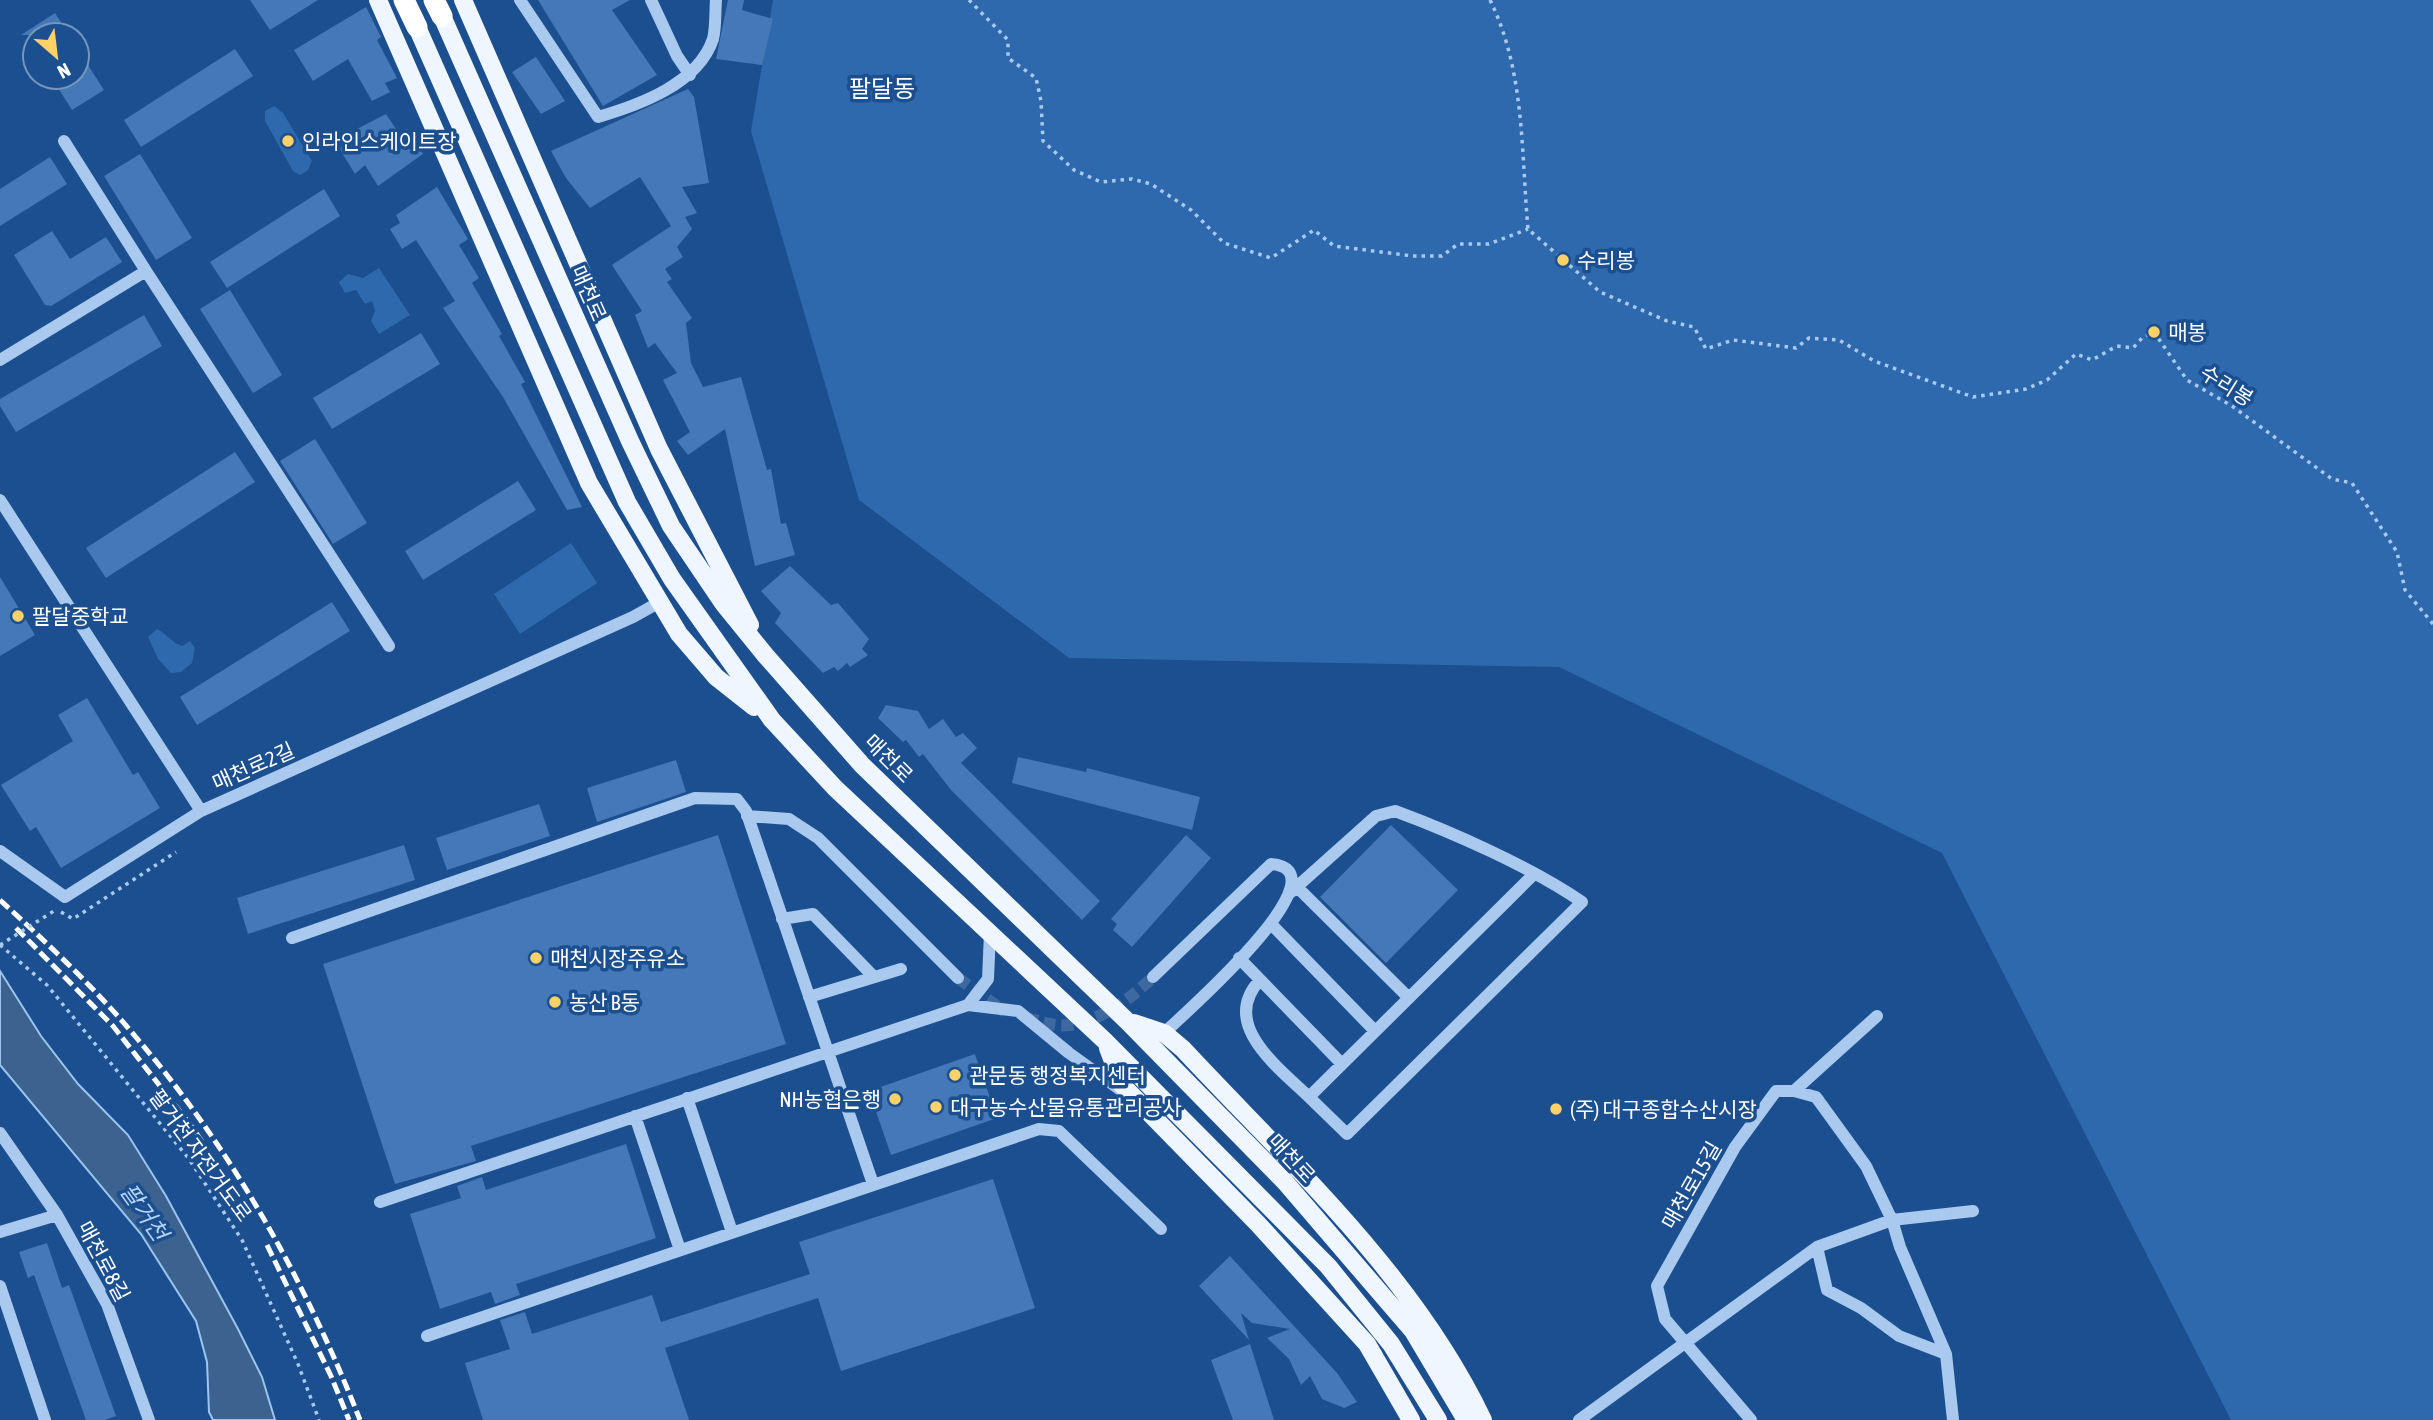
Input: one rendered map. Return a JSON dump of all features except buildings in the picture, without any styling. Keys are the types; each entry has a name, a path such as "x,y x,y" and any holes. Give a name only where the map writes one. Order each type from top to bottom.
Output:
{"highway":[{"path":"404,0 417,27"}],"main road":[{"path":"378,0 589,483 658,603 679,634 716,677 772,720"},
{"path":"463,0 659,449 766,656"},
{"name":"매천로","path":"438,8 619,416 671,526 723,603 862,765 1127,1021 1285,1182 1413,1331 1466,1420"},
{"path":"417,27 627,502 672,579 772,720 835,788 1105,1041 1328,1266 1391,1344 1438,1420"},
{"path":"1127,1021 1164,1033 1183,1049 1390,1270 1432,1331 1483,1420"},
{"path":"1105,1041 1122,1085 1258,1224 1367,1344 1412,1420"}],"street":[{"path":"520,0 598,117 632,107 690,75 712,39 716,0"},
{"path":"651,0 677,56 690,75"},
{"path":"64,141 389,646"},
{"path":"0,360 146,271"},
{"name":"매천로2길","path":"0,500 201,811 658,603"},
{"path":"292,938 695,798 737,799 747,816 873,1184"},
{"path":"0,851 65,897 201,811"},
{"path":"1164,1033 1272,925 1294,890 1376,816 1395,811 1534,874 1582,902 1346,1134 1264,1053 1248,1031 1244,1011 1250,991 1260,980"},
{"path":"747,816 789,819 818,838 958,978"},
{"path":"1153,976 1271,864 1283,864 1291,871 1294,890 1409,998"},
{"path":"1309,1097 1534,874"},
{"path":"782,919 813,914 874,977"},
{"path":"1272,925 1376,1031"},
{"path":"968,1005 988,979 990,933"},
{"path":"1239,958 1342,1064"},
{"path":"809,997 901,969"},
{"path":"380,1202 968,1005 1018,1011 1069,1053 1143,1106"},
{"name":"매천로15길","path":"1751,1420 1665,1319 1657,1286 1735,1147 1776,1091 1794,1091 1877,1016"},
{"path":"1794,1091 1816,1097 1866,1166 1892,1220 1900,1247 1946,1354 1954,1420"},
{"path":"688,1098 732,1232"},
{"path":"635,1116 680,1250"},
{"path":"427,1336 1039,1129 1059,1131 1161,1229"},
{"name":"매천로8길","path":"0,1133 57,1215 107,1304 149,1420"},
{"path":"1588,1417 1758,1287 1817,1247 1892,1220 1973,1211"},
{"path":"0,1232 57,1215"},
{"path":"1817,1247 1827,1290 1861,1308 1899,1336 1946,1354"},
{"path":"0,1286 46,1420"},
{"path":"0,1333 13,1328"}],"path":[{"path":"969,0 1008,40 1008,58 1036,78 1041,101 1043,141 1074,170 1101,181 1132,179 1151,184 1191,210 1224,243 1271,258 1314,230 1334,246 1413,256 1442,256 1458,244 1489,244 1528,229 1520,104 1511,56 1490,0"},
{"name":"수리봉","path":"1528,229 1600,292 1667,321 1694,327 1706,349 1733,340 1796,348 1809,338 1839,340 1874,361 1973,397 2026,389 2047,380 2076,354 2092,360 2117,346 2133,348 2142,338 2154,332 2188,380 2232,406 2332,479 2353,484 2397,552 2404,590 2433,624"},
{"path":"0,945 57,909"},
{"name":"팔거천 자전거도로","path":"0,945 47,985 188,1159 242,1240 298,1364 319,1420"}],"shaded area":[{"path":"773,0 2433,0 2433,1420 2231,1420 1942,853 1559,667 1069,658 859,500 751,131"},
{"name":"인라인스케이트장","path":"274,106 283,113 312,161 308,170 300,175 293,171 265,121 265,111"},
{"path":"379,268 410,315 379,334 371,321 375,311 372,301 365,304 356,290 345,293 339,282 348,274 363,278"},
{"path":"571,543 597,583 520,634 494,594"},
{"path":"157,629 178,645 182,646 190,641 195,648 192,663 181,672 171,673 158,659 148,637"}],"water":[{"name":"팔거천","path":"0,971 41,1036 78,1084 128,1135 166,1196 262,1377 275,1420 213,1420 209,1412 207,1362 196,1321 141,1234 0,1065"}],"tunnel":[{"path":"1026,1018 1058,1025 1081,1022 1115,1007 1153,977"},
{"path":"958,978 1005,1012"}],"railway":[{"path":"0,900 103,1000 170,1079 203,1124 235,1171 291,1268 360,1420"},
{"path":"16,928 113,1026 192,1127 225,1176"},
{"path":"267,1245 331,1376 349,1420"}],"place":[{"name":"인라인스케이트장","path":"288,141"},
{"name":"수리봉","path":"1563,260"},
{"name":"매봉","path":"2154,332"},
{"name":"팔달중학교","path":"18,616"},
{"name":"매천시장주유소","path":"536,958"},
{"name":"농산 B동","path":"555,1002"},
{"name":"관문동 행정복지센터","path":"955,1075"},
{"name":"NH농협은행","path":"895,1099"},
{"name":"대구농수산물유통관리공사","path":"936,1107"},
{"name":"(주) 대구종합수산시장","path":"1556,1109"}],"district":[{"name":"팔달동","path":"882,88"}]}
